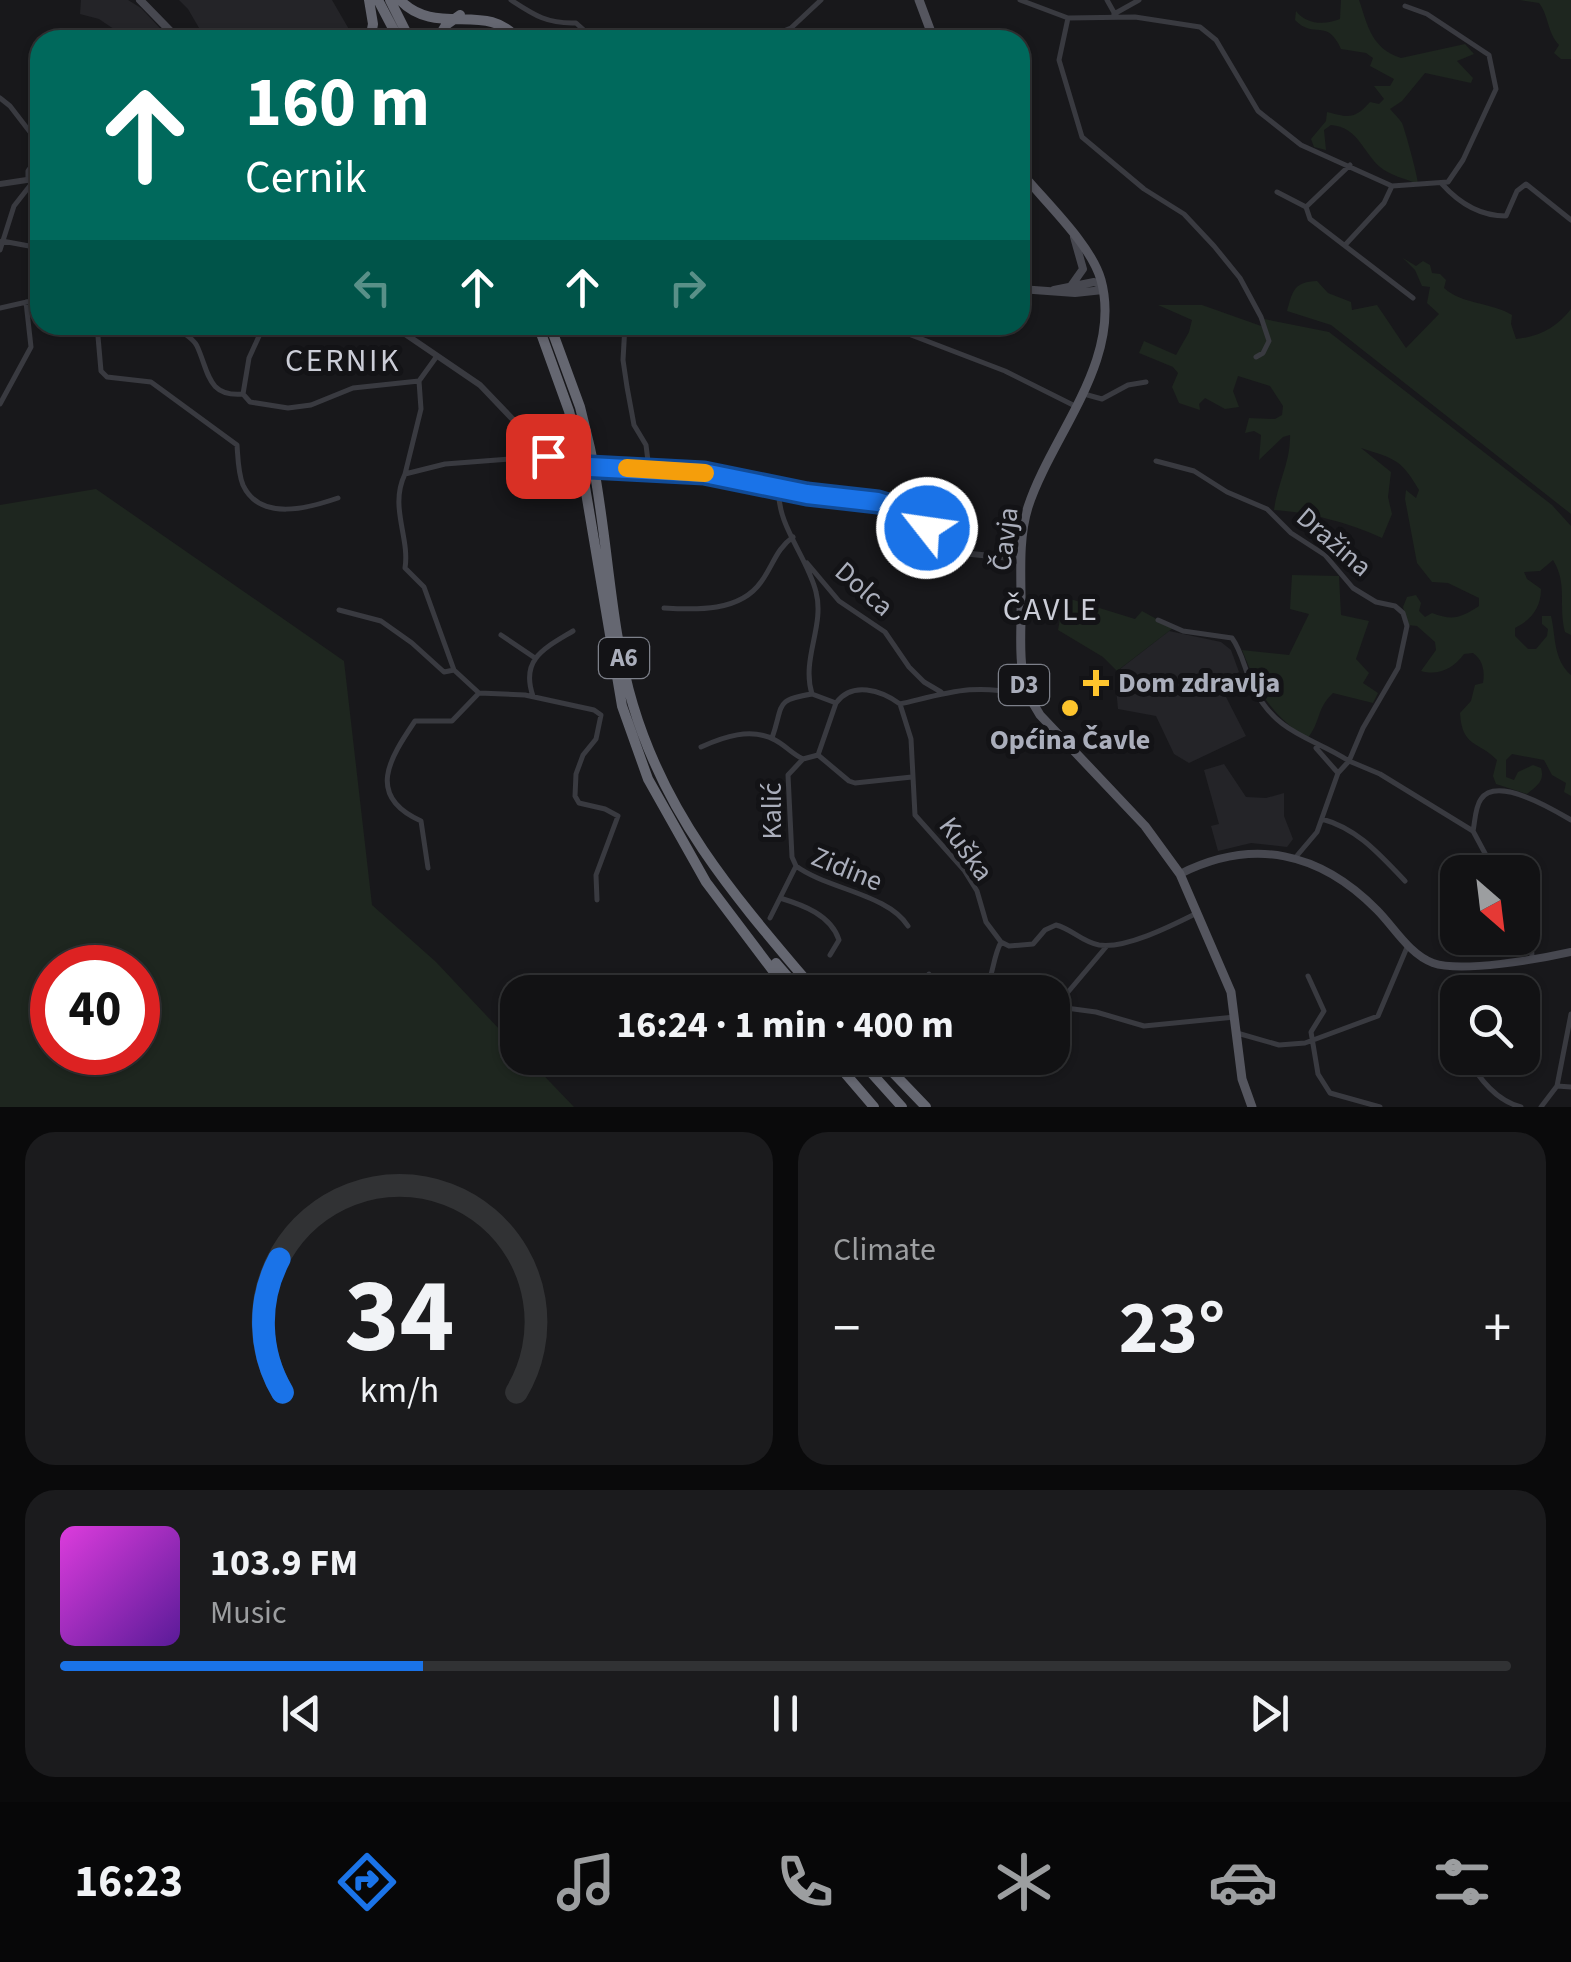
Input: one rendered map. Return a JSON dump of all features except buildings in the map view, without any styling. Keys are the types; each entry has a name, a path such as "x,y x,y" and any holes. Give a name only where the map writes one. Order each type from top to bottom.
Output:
{"highway":[{"path":"369,0 371,30"},
{"path":"378,0 393,30"},
{"path":"390,0 405,30"},
{"path":"400,0 412,10 426,14 494,14 512,30"},
{"path":"443,30 466,13"},
{"name":"A6","path":"542,335 580,452 622,706 648,779 692,856 788,975"},
{"name":"A6","path":"553,335 587,434 632,702 658,777 720,877 803,975"},
{"path":"692,856 716,898 776,975"},
{"path":"847,1075 874,1107"},
{"path":"873,1075 902,1107"},
{"path":"890,1075 917,1107"},
{"path":"893,1075 926,1107"}],"main road":[{"path":"140,0 168,30"},
{"path":"919,0 930,30"},
{"path":"1030,183 1095,264 1103,288"},
{"path":"1070,287 1083,269 1074,237"},
{"path":"1045,291 1094,282 1103,288"},
{"path":"1030,290 1075,294 1103,288"},
{"name":"Čavja","path":"1026,696 1020,639 1028,508 1050,456 1084,394 1104,325 1103,288"},
{"name":"D3","path":"1026,696 1145,826 1180,874 1231,992 1242,1079 1252,1107"},
{"path":"1180,874 1236,854 1273,853 1333,875 1365,898 1408,945 1432,962 1443,965 1532,960 1571,952"}],"street":[{"path":"510,0 530,15 554,24 576,24 584,30"},
{"path":"786,30 821,0"},
{"path":"1020,0 1068,18 1116,16 1200,27 1216,40 1258,111 1302,145 1392,186 1442,184 1448,182 1464,160 1496,89 1489,54 1428,14 1405,6"},
{"path":"1040,0 1041,10"},
{"path":"1107,0 1116,16"},
{"path":"1116,16 1139,0"},
{"path":"1068,18 1059,48 1060,70 1086,142 1194,225 1240,278 1269,341 1256,357"},
{"path":"0,98 30,132"},
{"path":"1306,207 1350,165"},
{"path":"0,184 30,180"},
{"path":"0,250 17,200 30,184"},
{"path":"1442,184 1469,208 1500,217 1506,216 1517,191 1526,184 1571,220"},
{"path":"1346,244 1368,223 1392,186"},
{"path":"1277,192 1306,207 1310,218 1413,298"},
{"path":"2,242 30,246"},
{"path":"0,308 30,301"},
{"path":"26,302 30,332"},
{"path":"0,404 32,347 30,335"},
{"path":"98,335 101,371 107,377 150,382 237,445 244,486 254,501 276,508 308,509 338,498"},
{"path":"186,335 196,342 214,386 230,395 243,394"},
{"path":"243,394 249,358 260,335"},
{"path":"407,335 491,395 548,456 571,466 730,477 896,506 911,512 952,552 999,559 1010,566 1022,564"},
{"path":"626,335 625,374 634,425 646,446 649,469"},
{"path":"916,335 1056,394 1077,408"},
{"path":"437,356 418,381 420,410 401,482 399,528 408,550 405,568 424,587 454,670 479,693 534,697 594,710 600,715 596,739 583,755 576,774 575,796 579,803 605,808 618,816 596,875 597,900"},
{"path":"243,394 250,402 288,408 312,405 352,388 418,381"},
{"path":"1084,394 1102,399 1128,385 1146,382"},
{"path":"405,474 445,464 548,456"},
{"name":"Dražina","path":"1156,461 1204,476 1214,485 1267,509 1291,533 1325,556 1353,588 1403,612 1408,626 1398,668 1363,728 1349,762"},
{"path":"780,488 779,502 818,599 808,664 812,694"},
{"path":"664,608 708,609 740,598 758,587 776,554 793,537"},
{"name":"Dolca","path":"801,555 839,601 884,632 909,667 924,682 944,693"},
{"path":"339,610 382,621 444,672 454,670"},
{"path":"1158,620 1184,631 1232,638 1262,702 1283,726 1314,746 1380,774 1474,831"},
{"path":"534,697 528,680 536,658 573,631"},
{"path":"501,635 536,658"},
{"path":"700,747 735,734 772,738 787,698 812,694 836,703 844,693 870,689 900,704 990,687 1026,696"},
{"path":"428,868 421,821 396,806 389,790 388,760 415,721 452,721 479,693"},
{"name":"Kalić","path":"818,755 836,703"},
{"name":"Kuška","path":"900,704 911,739 916,815 964,870 977,891 986,922 1001,942"},
{"name":"Kalić","path":"772,738 802,759"},
{"path":"1314,746 1338,773"},
{"name":"Kalić","path":"796,866 792,857 788,775 802,759 818,755"},
{"name":"Kalić","path":"818,755 849,781 912,777"},
{"path":"1295,858 1318,832 1338,773 1349,762"},
{"path":"1486,855 1474,831 1478,803 1484,794 1534,797 1571,820"},
{"path":"1322,820 1344,825 1369,843 1404,880"},
{"name":"Zidine","path":"770,918 796,866 899,912 908,926"},
{"name":"Zidine","path":"780,898 813,910 834,929 839,940 830,955"},
{"path":"994,975 1001,942 1009,946 1033,944 1045,930 1056,925 1071,930 1084,941 1108,945 1166,928 1197,913"},
{"path":"1070,987 1108,945"},
{"path":"1237,1033 1279,1045 1312,1041 1378,1016 1408,945"},
{"path":"1532,955 1532,960"},
{"path":"1308,976 1324,1010 1311,1032 1318,1074 1330,1093 1380,1107"},
{"path":"1070,1007 1144,1026 1236,1017"},
{"path":"1542,1107 1556,1086 1571,1014"},
{"path":"1480,1075 1493,1092 1521,1107"},
{"path":"1556,1086 1571,1087"}],"shaded area":[{"path":"81,0 128,0 162,30 115,30 99,19 80,14"},
{"path":"179,0 332,0 349,30 200,30"},
{"path":"1341,0 1359,0 1368,27 1391,54 1401,58 1465,44 1474,54 1457,61 1473,78 1471,83 1425,73 1402,101 1390,109 1402,123 1418,184 1384,170 1354,135 1340,127 1331,125 1324,130 1326,150 1314,147 1311,139 1326,121 1327,112 1351,116 1370,102 1379,104 1384,99 1374,86 1390,86 1394,79 1370,66 1373,58 1366,53 1341,49 1331,34 1302,26 1295,20 1296,11 1316,22 1340,19"},
{"path":"1520,0 1571,0 1571,59 1561,59 1554,53 1559,45 1539,3"},
{"path":"1403,258 1416,266 1423,261 1430,265 1432,273 1446,280 1444,288 1452,294 1512,315 1516,339 1547,330 1571,309 1571,514 1331,325 1287,311 1296,288 1317,281 1328,293 1351,302 1352,310 1377,305 1406,348 1439,314 1427,303 1430,287 1422,286 1415,270"},
{"path":"1158,305 1202,305 1264,327 1264,319 1329,332 1552,505 1571,526 1571,635 1565,632 1562,586 1553,560 1540,571 1524,572 1541,589 1541,596 1534,613 1515,628 1515,636 1528,649 1536,649 1547,636 1542,616 1551,616 1558,655 1571,675 1571,796 1564,792 1566,783 1552,775 1544,760 1512,754 1506,760 1506,777 1514,780 1518,772 1533,765 1541,768 1541,780 1527,794 1496,784 1493,776 1497,760 1468,738 1461,724 1460,713 1471,701 1475,685 1483,683 1482,666 1473,653 1464,654 1440,672 1421,671 1436,650 1435,642 1417,626 1408,625 1403,607 1407,597 1416,595 1421,603 1419,611 1425,617 1432,613 1461,616 1479,606 1479,598 1448,583 1432,582 1417,563 1405,499 1406,490 1416,498 1419,490 1402,466 1361,448 1391,472 1388,497 1392,514 1382,538 1329,519 1274,510 1290,435 1259,460 1261,435 1254,431 1245,433 1249,418 1275,419 1282,415 1283,406 1270,386 1238,376 1233,391 1239,407 1225,409 1205,398 1199,404 1200,410 1179,403 1172,387 1178,373 1173,367 1139,353 1144,341 1176,355 1192,320"},
{"path":"96,489 344,661 372,905 436,962 500,1030 500,1075 543,1075 574,1107 0,1107 0,505"},
{"path":"1292,575 1339,576 1341,615 1369,621 1356,659 1369,673 1363,683 1378,693 1373,703 1333,693 1307,739 1266,700 1242,650 1289,655 1309,614 1290,609"},
{"path":"1064,597 1135,619 1142,611 1173,628 1117,671 1103,657 1058,630"},
{"path":"1169,631 1221,642 1231,650 1239,672 1227,679 1234,693 1226,697 1246,736 1189,763 1174,754 1156,716 1118,709 1116,688 1120,669"},
{"path":"1224,764 1246,797 1266,798 1284,793 1284,816 1293,839 1287,847 1251,843 1218,851 1211,826 1219,824 1204,770"}],"slow traffic":[{"path":"627,468 705,473"}],"place":[{"name":"Dom zdravlja","path":"1096,683"},
{"name":"Općina Čavle","path":"1070,708"}],"district":[{"name":"CERNIK","path":"343,361"},
{"name":"ČAVLE","path":"1051,610"}],"route":[{"path":"548,456 571,466 704,473 807,494 878,502 911,512 927,528"}]}
